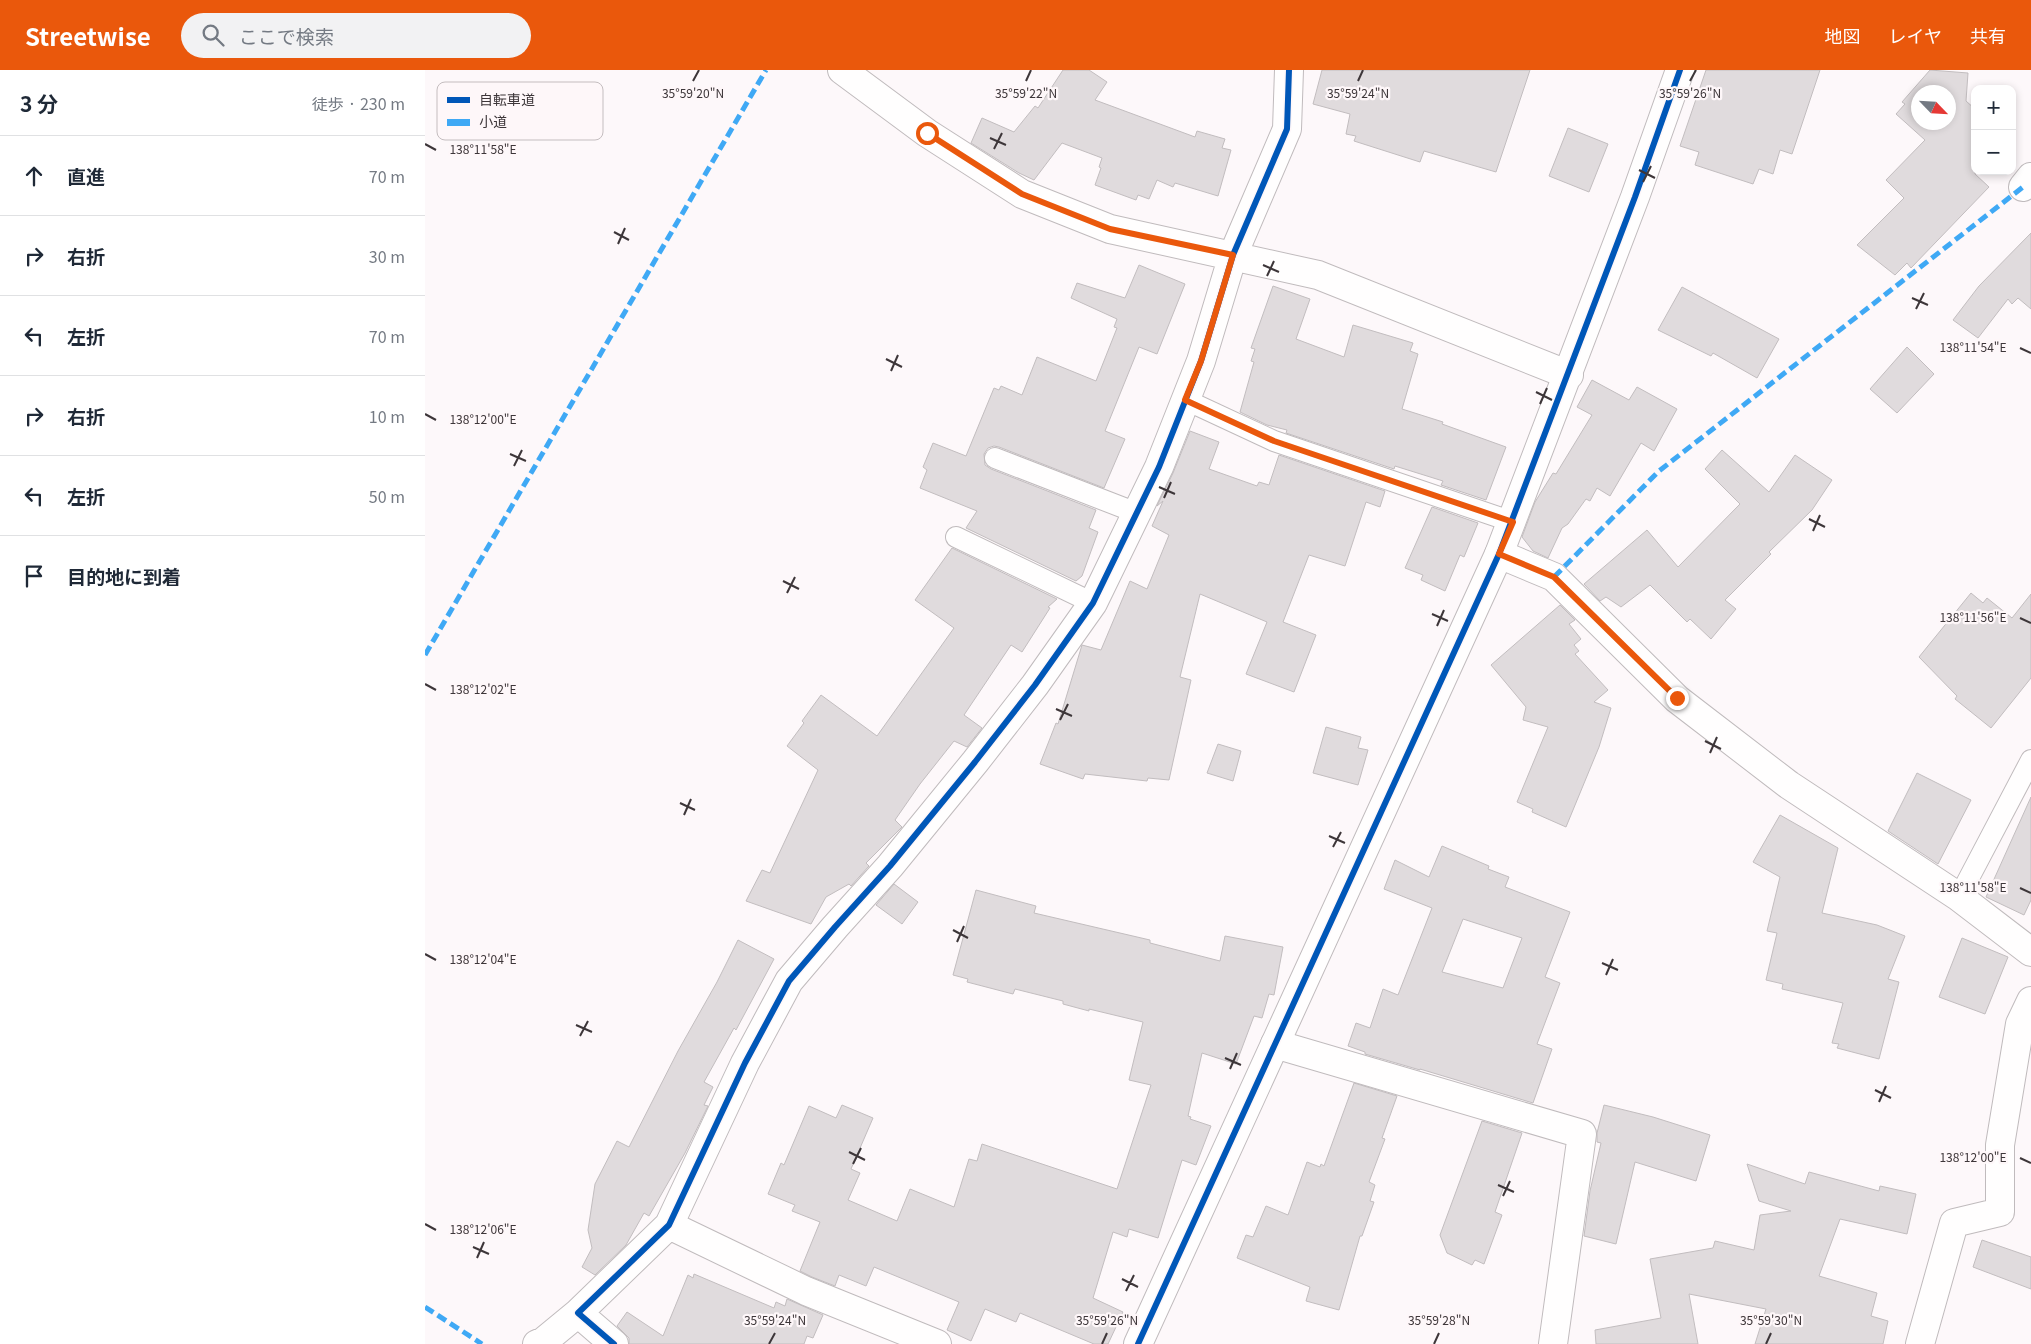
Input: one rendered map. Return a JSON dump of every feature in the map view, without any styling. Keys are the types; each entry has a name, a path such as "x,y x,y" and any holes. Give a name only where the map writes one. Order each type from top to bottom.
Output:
{"street":[{"path":"842,70 927,133 1022,194 1110,229 1319,275 1569,375"},
{"path":"537,1344 544,1341 578,1313 669,1225 745,1064 789,981 890,866 975,762 1035,685 1093,603 1159,467 1201,361 1233,255 1287,129 1289,70"},
{"path":"1138,1344 1513,522 1635,198 1680,70"},
{"path":"1499,554 1554,577 1677,698 1789,784 1959,897 2031,952"},
{"path":"1920,1344 1954,1223 2000,1212 2000,1145 2020,1024 2031,1001"},
{"path":"1275,1044 1582,1134 1553,1344"},
{"path":"669,1225 806,1291 937,1344"},
{"path":"578,1313 614,1344"}],"lane":[{"path":"1185,400 1274,441 1513,522"},
{"path":"995,458 1137,513"},
{"path":"956,537 1093,603"},
{"path":"1959,897 2031,760"}],"building":[{"path":"1063,70 1089,70 1107,82 1095,100 1195,137 1197,131 1225,139 1222,148 1231,150 1218,196 1175,183 1173,187 1157,180 1149,199 1138,195 1136,200 1095,185 1101,168 1099,167 1102,158 1062,143 1034,180 1019,173 971,143 982,118 1014,132 1035,106 1038,108"},
{"path":"1322,70 1530,70 1496,172 1424,151 1420,162 1354,141 1356,136 1346,134 1350,114 1313,104"},
{"path":"1706,70 1820,70 1792,154 1780,150 1773,174 1759,169 1753,184 1695,165 1699,152 1680,146"},
{"path":"1930,70 1968,73 1966,101 1971,105 1971,175 1976,175 1989,187 1911,268 1907,263 1895,275 1857,245 1904,198 1886,180 1925,140 1914,130 1956,130 1956,85 1917,85"},
{"path":"1911,92 1911,127 1896,114 1905,104 1902,102"},
{"path":"1568,128 1608,144 1589,192 1549,176"},
{"path":"2031,233 2031,309 2018,298 2012,304 2008,299 1978,338 1953,320 1979,286"},
{"path":"1139,265 1185,284 1157,354 1139,347 1105,431 1125,439 1104,488 999,447 988,448 984,454 985,465 991,469 1096,510 1089,528 1098,532 1082,576 1076,581 966,528 977,511 920,488 927,470 923,467 933,443 966,456 994,388 999,390 1001,386 1022,395 1037,357 1096,381 1117,328 1114,327 1117,319 1071,298 1077,283 1125,298"},
{"path":"1273,286 1310,299 1296,339 1344,357 1353,325 1413,343 1410,351 1418,354 1402,409 1443,422 1442,424 1506,447 1486,500 1441,485 1443,481 1395,466 1394,469 1286,433 1287,430 1267,425 1240,412 1254,362 1251,361 1255,349 1251,348"},
{"path":"1682,287 1779,339 1757,378 1713,353 1711,356 1658,330"},
{"path":"1907,347 1934,374 1897,413 1870,389"},
{"path":"1592,380 1629,400 1637,387 1677,409 1654,451 1641,443 1610,496 1597,488 1590,501 1586,499 1568,524 1562,528 1548,558 1533,551 1522,537 1535,502 1553,473 1556,474 1592,415 1577,407"},
{"path":"1190,431 1219,442 1209,469 1257,486 1259,482 1269,485 1279,455 1385,491 1380,507 1366,502 1345,566 1309,555 1283,622 1316,635 1294,692 1246,674 1267,622 1200,594 1180,677 1191,680 1169,780 1148,778 1147,781 1085,774 1083,779 1040,764 1056,723 1058,724 1082,645 1101,650 1130,581 1147,589 1169,535 1152,526 1163,501 1157,506"},
{"path":"1722,450 1769,492 1795,455 1832,480 1812,510 1769,552 1771,554 1725,600 1736,609 1711,639 1690,619 1687,622 1650,585 1621,607 1606,597 1600,601 1584,584 1647,530 1678,567 1740,504 1705,469"},
{"path":"1432,507 1478,523 1464,557 1460,555 1445,591 1421,580 1423,575 1405,568"},
{"path":"952,548 1057,599 1048,607 1050,608 1022,652 1011,645 964,715 982,728 967,747 954,741 920,784 895,820 902,827 866,863 869,866 851,886 849,884 826,897 811,924 746,901 762,870 770,873 818,770 787,746 821,695 877,736 954,628 915,600"},
{"path":"1971,593 1983,603 1987,598 2012,618 2031,594 2031,678 1991,728 1955,699 1957,696 1919,657"},
{"path":"1560,605 1575,620 1569,624 1581,639 1574,645 1579,651 1575,654 1608,690 1594,702 1611,708 1599,747 1566,827 1532,812 1533,809 1517,802 1548,727 1523,720 1526,707 1491,665"},
{"path":"1326,727 1361,737 1358,748 1368,750 1358,785 1313,773"},
{"path":"1218,744 1241,751 1233,781 1207,773"},
{"path":"1917,773 1971,800 1938,864 1888,831"},
{"path":"2031,797 2031,900 2024,915 1986,897"},
{"path":"1780,815 1838,848 1822,913 1877,925 1905,936 1888,979 1899,982 1879,1059 1837,1048 1839,1044 1832,1043 1843,1003 1782,989 1783,984 1766,980 1777,933 1767,931 1780,877 1753,862"},
{"path":"1442,846 1489,866 1488,869 1509,877 1505,887 1570,912 1545,977 1560,983 1537,1044 1552,1049 1533,1103 1365,1054 1365,1052 1348,1046 1356,1023 1370,1028 1383,989 1398,995 1432,908 1384,889 1395,860 1429,877","holes":["1463,919 1522,938 1503,988 1442,972"]},
{"path":"894,884 918,902 902,924 876,905"},
{"path":"976,890 1036,906 1034,913 1150,940 1150,943 1220,961 1225,936 1283,947 1274,995 1269,994 1262,1018 1254,1016 1236,1064 1202,1053 1188,1116 1191,1117 1190,1119 1211,1126 1196,1165 1182,1160 1158,1238 1129,1229 1127,1237 1113,1232 1093,1298 1123,1312 1108,1344 1094,1344 1020,1313 1016,1322 985,1309 971,1341 947,1330 959,1302 874,1267 866,1286 839,1275 835,1286 812,1277 800,1271 820,1222 792,1211 795,1205 768,1194 781,1163 784,1165 809,1106 836,1118 842,1105 873,1118 851,1169 860,1173 848,1200 897,1221 910,1189 954,1207 969,1159 977,1161 982,1144 1117,1189 1151,1085 1129,1080 1143,1022 1089,1009 1089,1011 1063,1004 1063,1001 1015,989 1013,994 967,982 968,979 953,975"},
{"path":"1962,938 2008,957 1985,1014 1939,997"},
{"path":"738,940 774,959 736,1030 734,1028 704,1082 713,1087 704,1105 708,1106 685,1153 649,1216 644,1213 626,1245 595,1275 582,1267 592,1248 588,1230 595,1184 617,1141 629,1147"},
{"path":"1354,1083 1397,1096 1382,1138 1385,1139 1369,1182 1375,1185 1370,1201 1374,1202 1362,1236 1360,1236 1339,1310 1306,1301 1310,1287 1237,1258 1246,1235 1253,1237 1266,1206 1288,1215 1307,1162 1320,1167 1321,1164 1324,1166"},
{"path":"1604,1105 1653,1117 1710,1135 1696,1181 1635,1162 1616,1244 1584,1236 1590,1191 1601,1143 1597,1142 1597,1133"},
{"path":"1482,1121 1522,1133 1495,1212 1502,1215 1484,1264 1475,1260 1472,1265 1447,1253 1440,1235"},
{"path":"1747,1164 1805,1184 1809,1172 1879,1191 1880,1186 1916,1194 1907,1234 1840,1219 1819,1276 1877,1293 1871,1316 1888,1321 1883,1344 1755,1344 1766,1309 1689,1294 1698,1344 1596,1344 1595,1330 1661,1318 1650,1259 1713,1248 1715,1241 1754,1250 1760,1215 1791,1211 1759,1201"},
{"path":"1982,1240 2031,1257 2031,1289 1973,1267"},
{"path":"694,1274 774,1308 776,1302 785,1306 787,1299 823,1315 813,1338 807,1336 804,1344 629,1344 629,1338 617,1326 627,1312 663,1336 688,1275 693,1278"}],"marked path":[{"path":"425,655 766,70"},
{"path":"1554,577 1659,471 2023,187"},
{"path":"425,1307 482,1344"}],"cycle path":[{"path":"614,1344 578,1313 669,1225 745,1063 789,981 890,866 975,762 1035,685 1093,603 1159,467 1201,361 1233,255 1287,129 1289,70"},
{"path":"1138,1344 1499,554 1635,197 1680,70"}],"route":[{"path":"927,133 1022,194 1110,229 1233,255 1201,361 1185,400 1274,441 1513,522 1499,554 1554,577 1677,698"}]}
